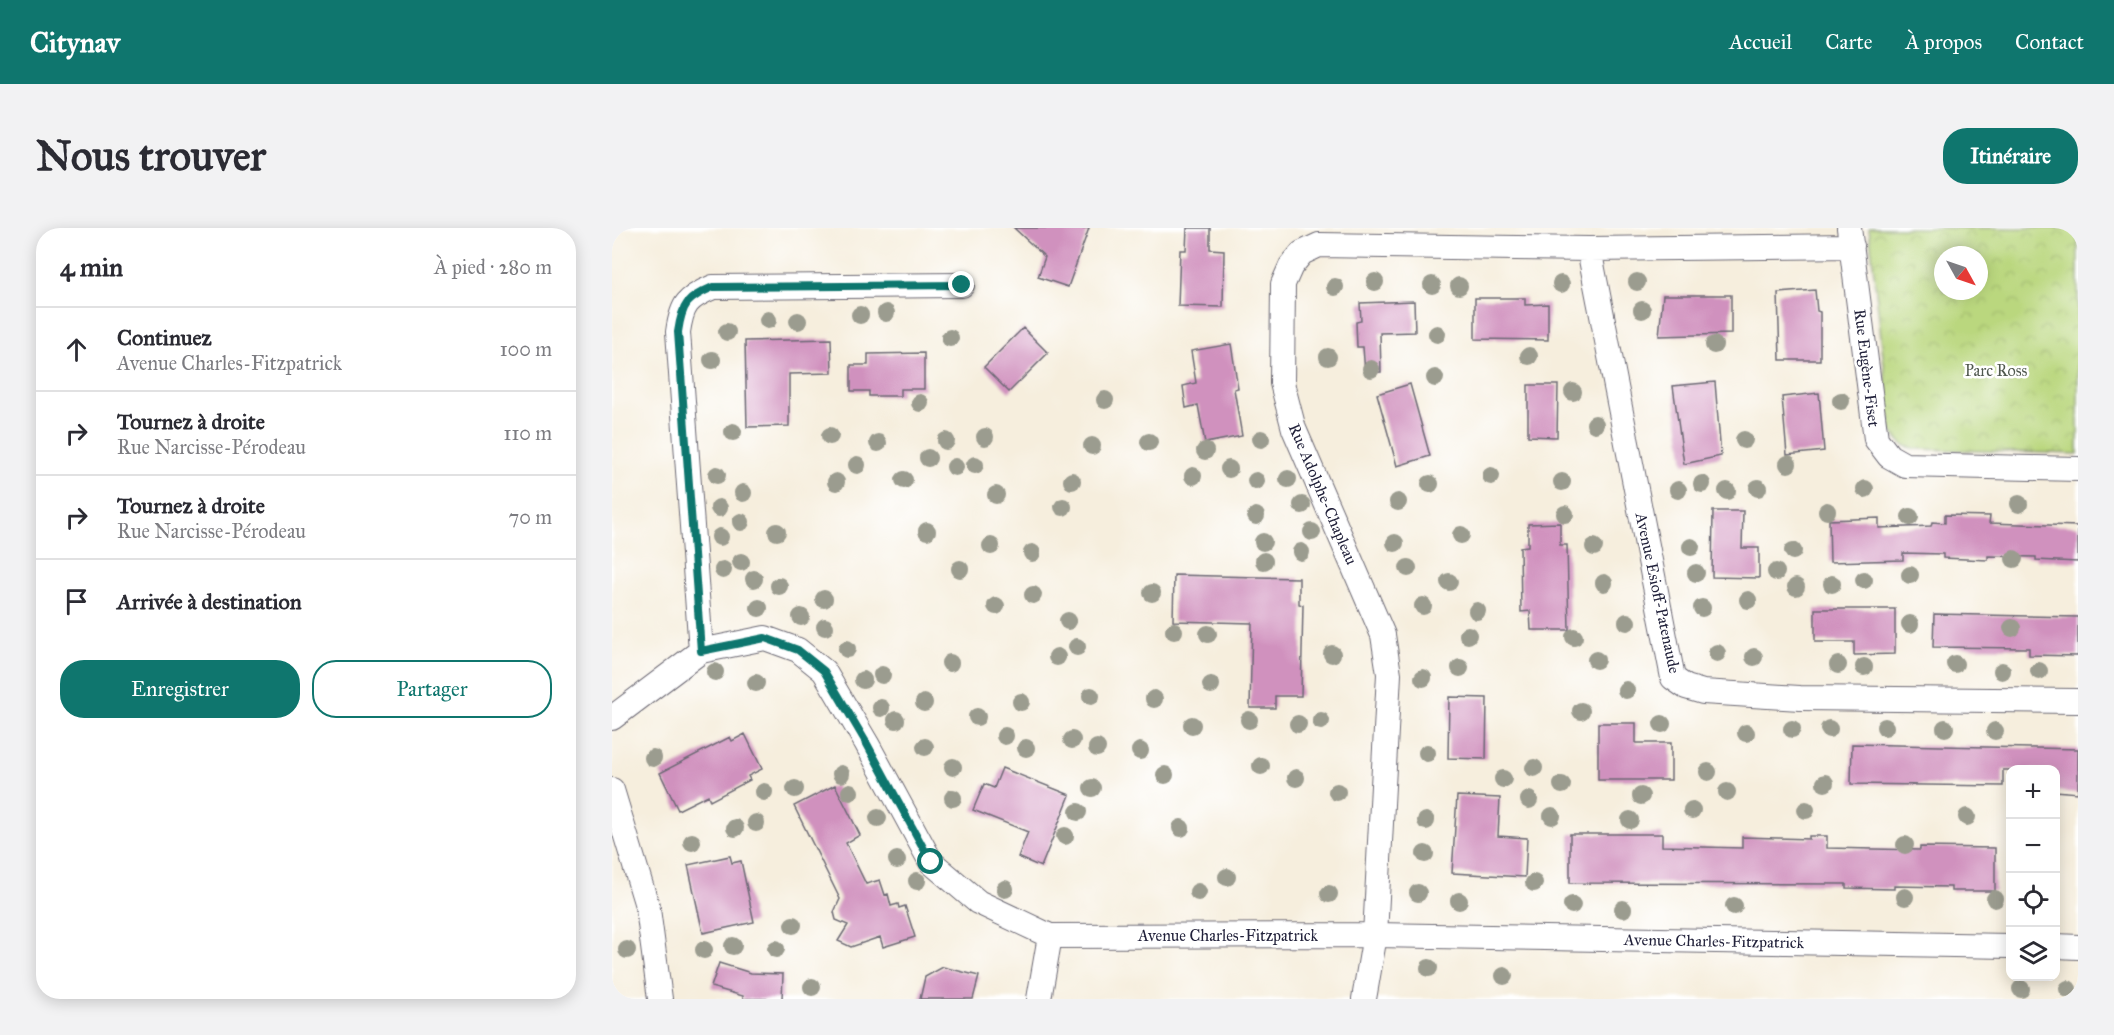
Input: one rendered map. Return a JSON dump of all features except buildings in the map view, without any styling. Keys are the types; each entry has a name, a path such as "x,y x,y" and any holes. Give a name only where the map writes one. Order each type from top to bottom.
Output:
{"street":[{"name":"Rue Adolphe-Chapleau","path":"1364,999 1376,935 1389,674 1383,635 1294,429 1282,383 1283,284 1291,266 1302,253 1319,245 1589,249 1851,237"},
{"name":"Rue Eugène-Fiset","path":"1851,237 1876,439 1889,456 1905,465 2078,469"},
{"name":"Avenue Esioff-Patenaude","path":"1589,249 1673,678 1686,687 1702,692 1767,696 2078,701"},
{"path":"701,651 678,332 681,314 691,297 713,287 962,285"},
{"name":"Avenue Charles-Fitzpatrick","path":"612,718 701,651 765,638 798,650 824,671 867,744 931,862 978,902 1050,936 1376,935 2006,946"},
{"path":"612,790 648,909 660,999"},
{"path":"1039,999 1050,936"},
{"path":"2060,946 2078,947"}],"green space":[{"name":"Parc Ross","path":"1869,228 2078,228 2078,454 1917,449 1901,443 1891,429"}],"route":[{"path":"931,862 867,744 824,671 798,650 765,638 701,651 678,332 681,314 691,297 713,287 962,285"}]}
